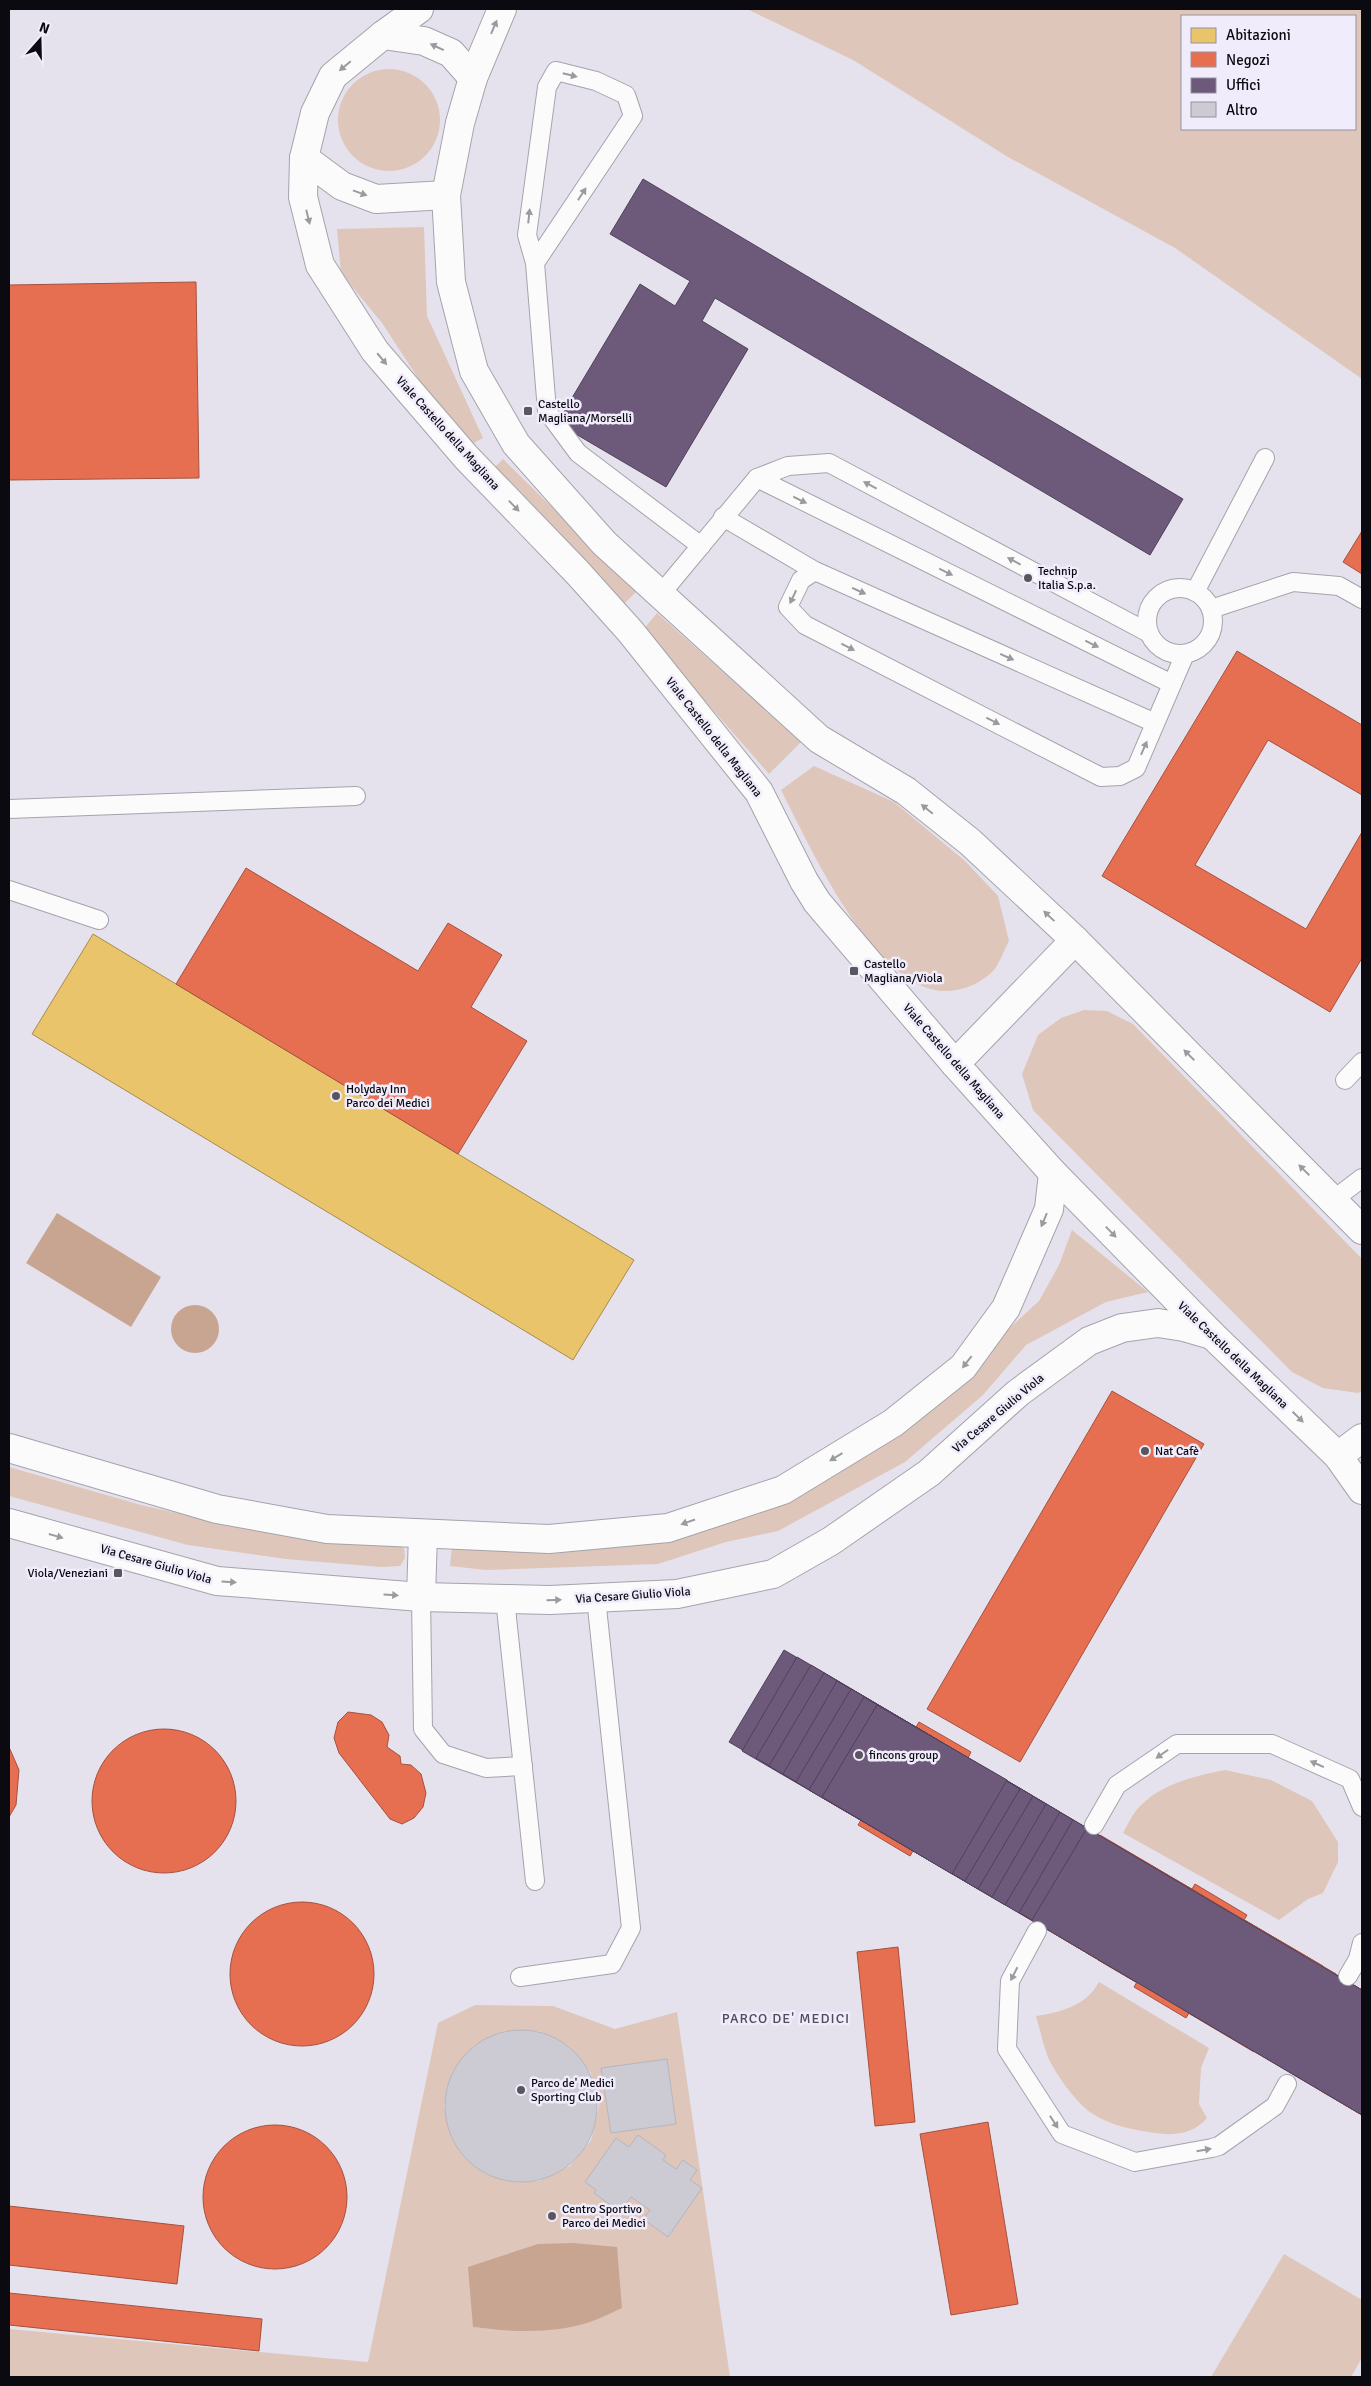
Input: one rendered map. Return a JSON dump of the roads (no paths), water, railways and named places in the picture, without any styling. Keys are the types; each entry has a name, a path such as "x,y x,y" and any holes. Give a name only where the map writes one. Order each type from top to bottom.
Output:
{"street":[{"name":"Viale Castello della Magliana","path":"419,9 383,35 333,76 315,113 304,158 303,197 320,265 375,351 466,457 577,572 671,682 759,792 804,881 817,902 955,1064 1053,1172 1212,1335 1338,1456 1362,1490"},
{"path":"502,9 473,78 460,123 446,195 451,282 474,371 516,444 604,543 819,739 906,791 970,842 1075,940 1362,1230"},
{"path":"383,35 424,41 451,53 473,78"},
{"path":"304,158 342,186 376,199 446,195"},
{"path":"955,1064 1075,940"},
{"path":"9,1448 217,1509 327,1529 549,1539 668,1528 783,1490 893,1423 963,1367 1006,1308 1049,1209 1053,1172"},
{"name":"Via Cesare Giulio Viola","path":"9,1523 216,1581 421,1597 506,1599 596,1598 677,1594 773,1574 831,1541 929,1473 1018,1393 1089,1341 1122,1328 1158,1323 1184,1327 1212,1335"},
{"path":"1338,1456 1362,1438"},
{"path":"421,1597 423,1534"}],"lane":[{"path":"535,263 633,116 626,95 596,82 556,71 547,87 526,235 535,263 547,411 578,453 701,546"},
{"path":"1195,592 1265,458"},
{"path":"660,595 757,478 788,466 829,463 1149,633"},
{"path":"757,478 1172,684"},
{"path":"724,517 815,571 1155,723"},
{"path":"815,571 801,580 788,607 805,625 1101,776 1120,776 1136,768 1185,654"},
{"path":"1211,608 1293,582 1339,586 1362,599"},
{"path":"1175,588 1195,592 1211,608 1213,623 1209,638 1199,649 1185,654 1171,653 1158,646 1149,633 1147,619 1151,605 1161,594 1175,588"},
{"path":"9,809 356,796"},
{"path":"9,890 99,920"},
{"path":"1345,1080 1362,1062"},
{"path":"1333,1200 1362,1178"},
{"path":"421,1597 423,1729 443,1754 486,1768 523,1766"},
{"path":"520,1977 612,1964 632,1928 596,1598"},
{"path":"506,1599 535,1881"},
{"path":"1094,1825 1117,1785 1177,1744 1272,1744 1356,1776 1362,1807"},
{"path":"1037,1931 1010,1981 1007,2050 1062,2134 1135,2162 1212,2148 1219,2146 1274,2106 1287,2084"},
{"path":"1348,1976 1358,1959 1362,1943"}],"place":[{"name":"Castello Magliana/Morselli","path":"528,411"},
{"name":"Technip Italia S.p.a.","path":"1028,578"},
{"name":"Castello Magliana/Viola","path":"854,971"},
{"name":"Holyday Inn Parco dei Medici","path":"336,1096"},
{"name":"Nat Cafè","path":"1145,1451"},
{"name":"Viola/Veneziani","path":"118,1573"},
{"name":"fincons group","path":"859,1755"},
{"name":"Parco de' Medici Sporting Club","path":"521,2090"},
{"name":"Centro Sportivo Parco dei Medici","path":"552,2216"}],"district":[{"name":"PARCO DE' MEDICI","path":"786,2018"}]}
